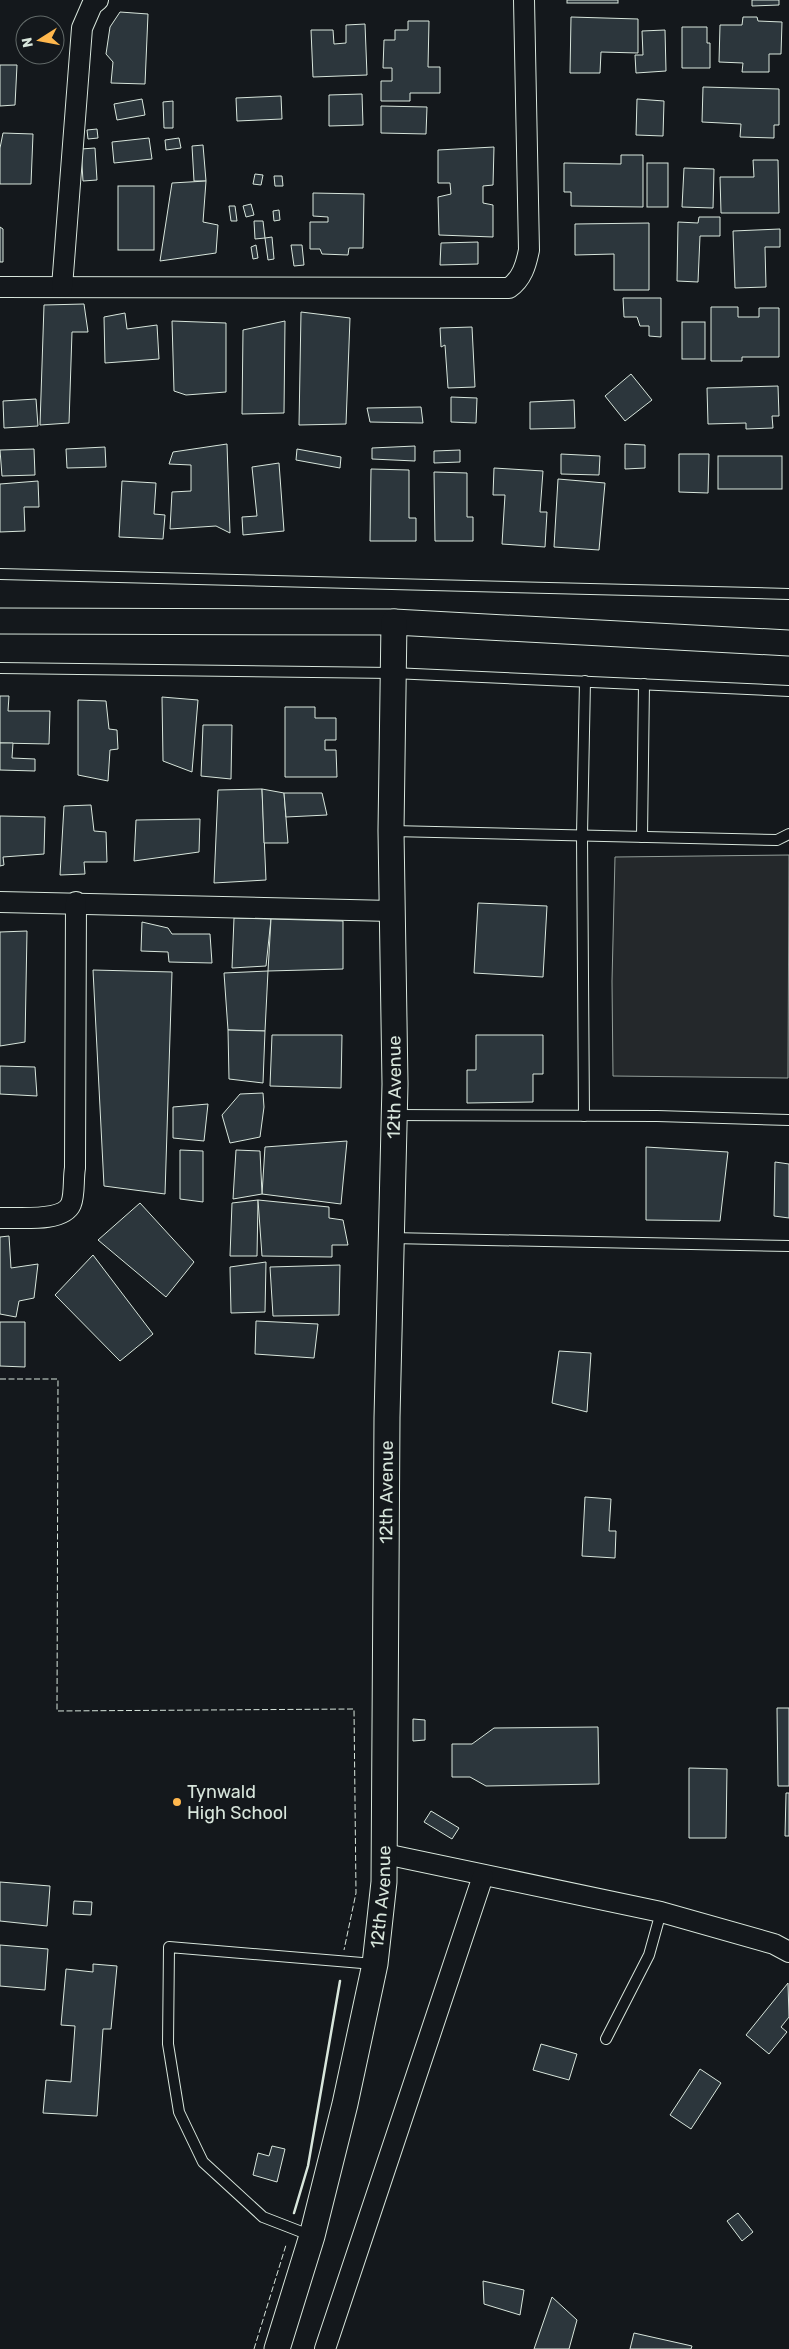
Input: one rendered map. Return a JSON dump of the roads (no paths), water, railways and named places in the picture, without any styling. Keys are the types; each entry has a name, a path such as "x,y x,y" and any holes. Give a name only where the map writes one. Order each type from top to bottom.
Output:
{"street":[{"path":"62,287 82,28 92,5 98,0"},
{"path":"0,287 509,288 516,283 522,273 529,250 524,0"},
{"path":"0,622 394,622 789,644"},
{"name":"12th Avenue","path":"277,2349 312,2236 345,2104 375,1964 385,1854 387,1418 394,1115 391,831 394,622"},
{"path":"0,902 76,902 392,911"},
{"path":"0,1218 52,1217 62,1213 71,1204 75,1168 76,902"},
{"path":"385,1854 661,1912 774,1944 789,1952"},
{"path":"325,2349 483,1876"}],"lane":[{"path":"0,574 789,594"},
{"path":"0,668 392,673 789,692"},
{"path":"584,1116 582,835 585,681"},
{"path":"642,837 644,684"},
{"path":"391,831 777,840 789,834"},
{"path":"394,1115 789,1120"},
{"path":"391,1238 789,1246"},
{"path":"606,2039 649,1955 661,1912"},
{"path":"312,2236 262,2217 203,2162 179,2112 168,2044 169,1946 375,1964"}],"place":[{"name":"Tynwald High School","path":"177,1802"}]}
